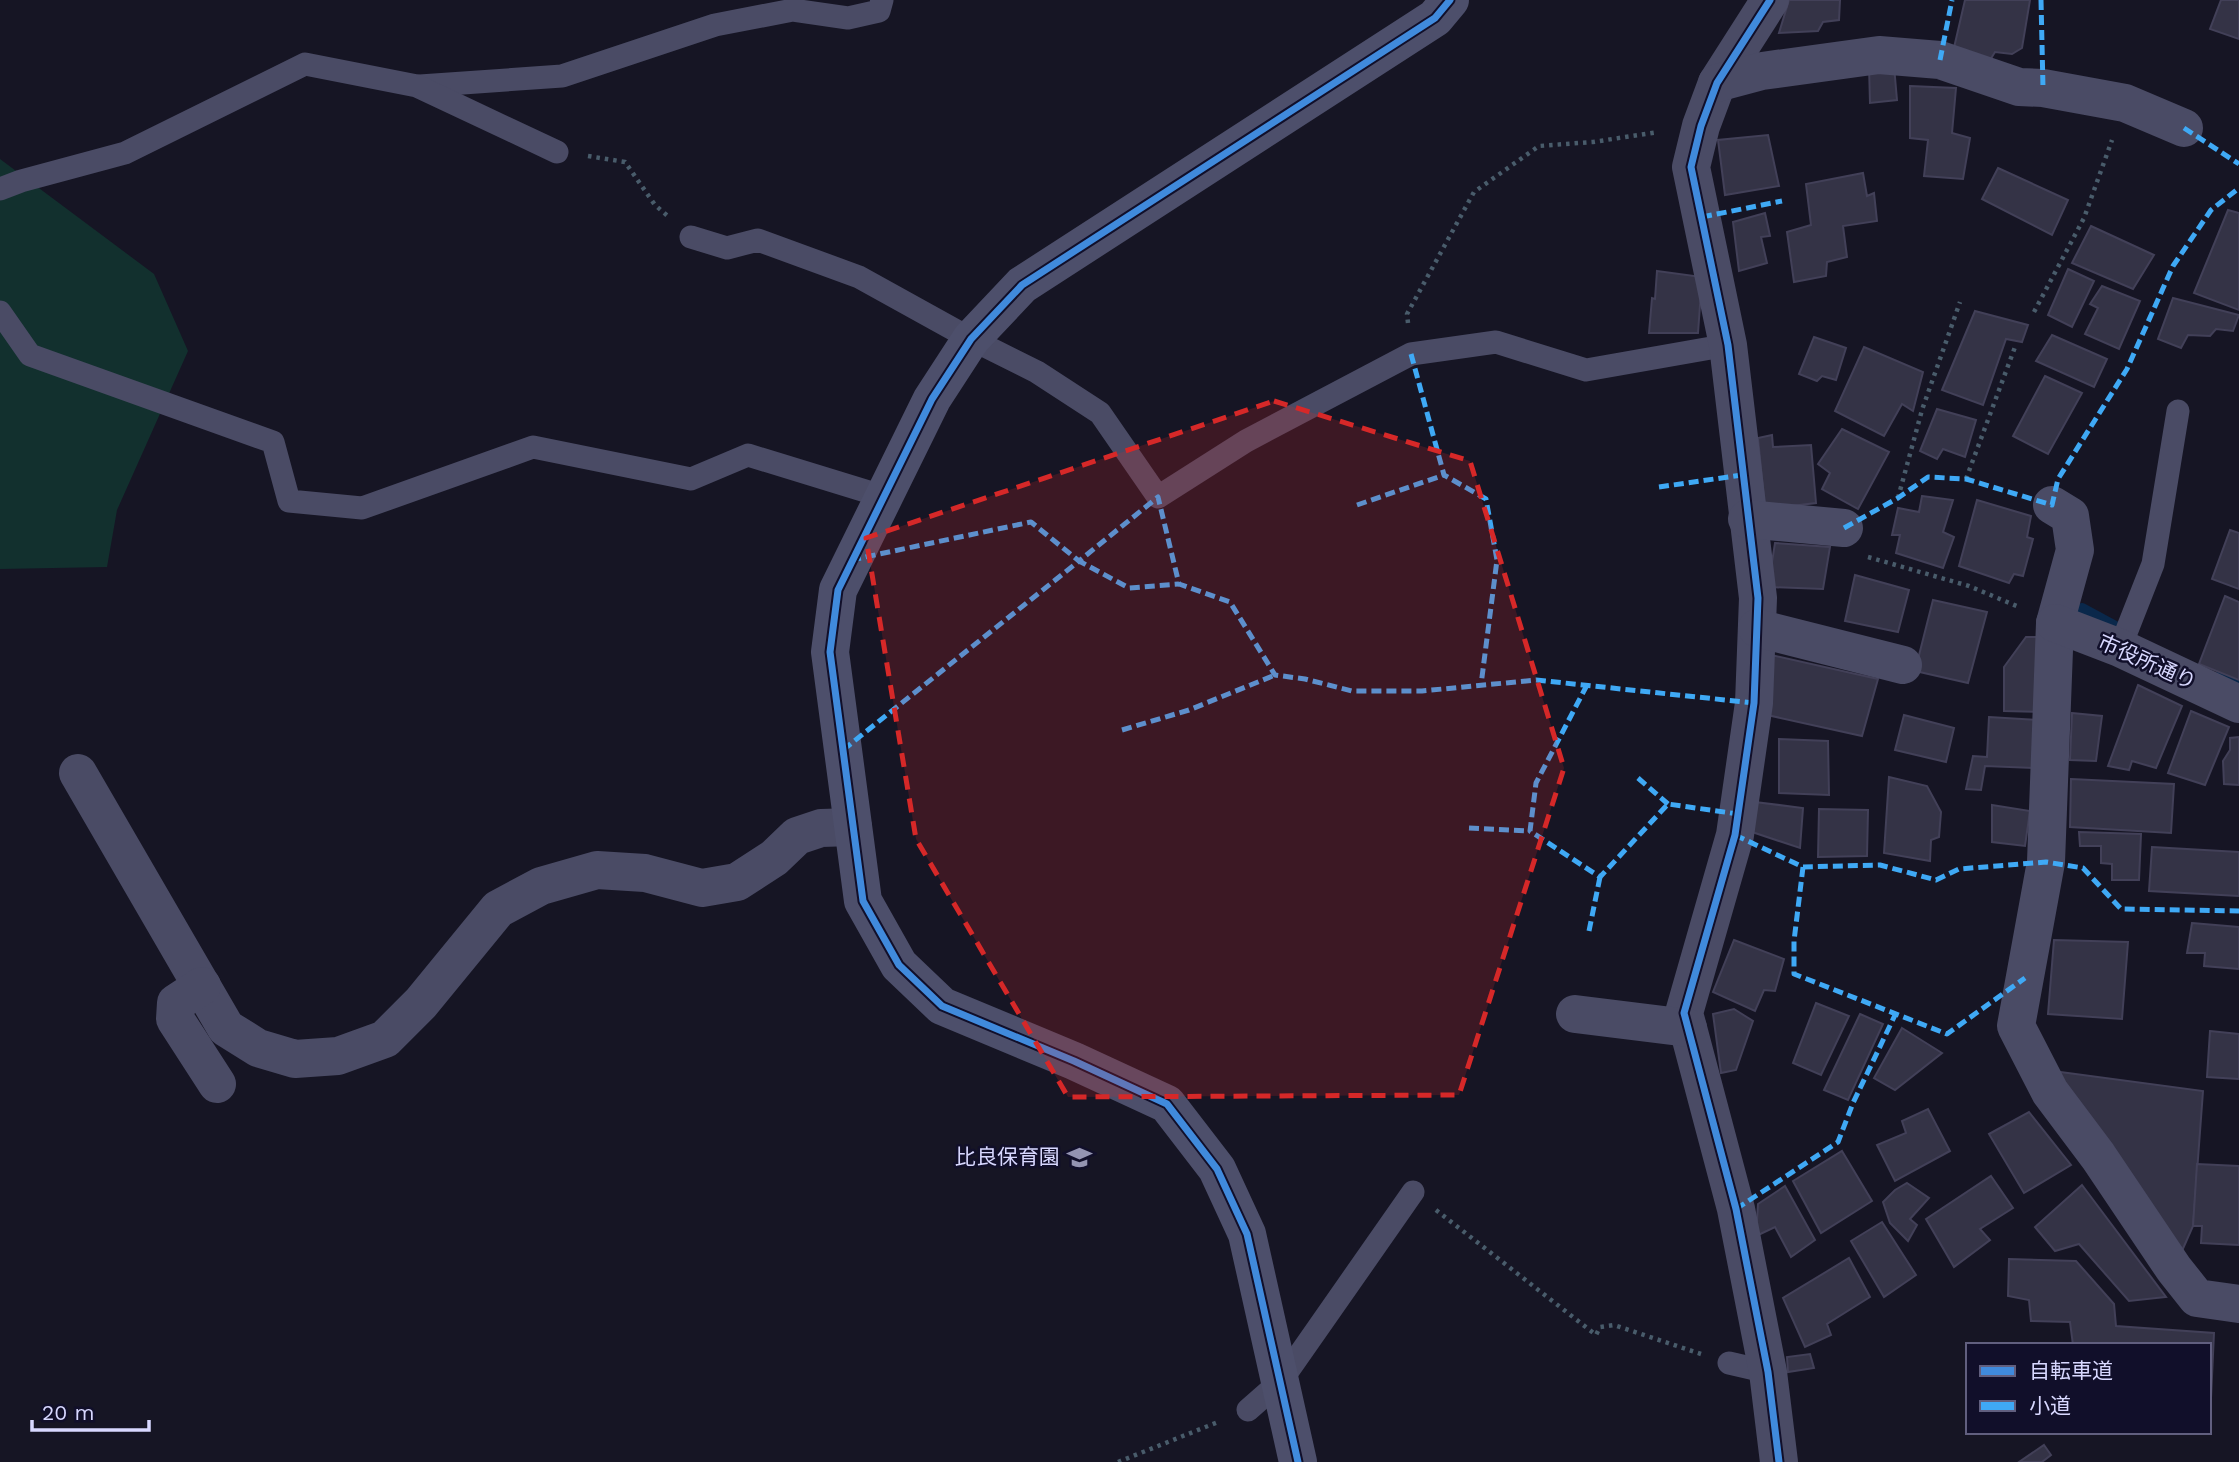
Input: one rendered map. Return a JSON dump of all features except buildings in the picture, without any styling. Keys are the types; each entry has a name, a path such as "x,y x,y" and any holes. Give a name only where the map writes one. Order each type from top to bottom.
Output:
{"street":[{"path":"1298,1462 1247,1234 1217,1169 1167,1104 1074,1060 943,1006 899,965 863,901 830,652 838,590 932,399 971,339 1022,285 1435,18 1450,0"},
{"path":"1770,0 1717,83 1701,126 1691,167 1728,345 1758,598 1754,703 1735,835 1684,1013 1736,1209 1768,1372 1779,1462"},
{"path":"1717,83 1762,71 1879,55 1940,60 2019,87 2043,88 2125,103 2184,128"},
{"path":"2052,505 2070,516 2074,550 2055,623 2046,862 2016,1026 2050,1092 2197,1298 2239,1304"},
{"path":"1747,519 1843,528"},
{"name":"市役所通り","path":"2055,623 2120,648 2239,704"},
{"path":"1757,628 1903,665"},
{"path":"78,774 226,1028 258,1048 295,1059 338,1056 385,1039 421,1003 498,909 541,886 597,870 645,873 702,888 737,882 774,858 797,836 821,828 853,827"},
{"path":"202,986 176,1003 175,1019 217,1084"},
{"path":"1575,1014 1688,1028"}],"lane":[{"path":"416,86 562,76 715,26 793,10 848,18 878,11 882,0"},
{"path":"0,189 125,153 305,64 416,86 557,152"},
{"path":"691,237 727,248 758,240 859,277 1037,372 1100,414 1158,497 1246,441 1411,354 1496,342 1586,370 1728,345"},
{"path":"0,312 30,355 273,442 289,501 362,508 533,447 691,479 748,455 885,497"},
{"path":"2120,648 2153,564 2178,411"},
{"path":"1248,1410 1281,1381 1413,1192"},
{"path":"1729,1363 1768,1372"}],"path":[{"path":"2034,312 2084,218 2125,103"},
{"path":"1411,354 1407,314 1474,192 1539,146 1593,142 1701,126"},
{"path":"557,152 625,162 655,205 691,237"},
{"path":"1898,498 1922,410 1960,302"},
{"path":"1966,479 2015,347"},
{"path":"1843,528 1864,556 1969,586 2055,623"},
{"path":"1413,1192 1596,1335 1600,1327 1614,1325 1729,1363"},
{"path":"1118,1462 1248,1410"}],"highlighted area":[{"path":"1274,401 1470,461 1564,768 1459,1095 1068,1097 916,839 866,538"}],"green space":[{"path":"0,159 154,274 188,351 117,510 107,567 0,569"}],"waterway":[{"path":"2082,609 2119,629"},
{"path":"2222,675 2239,681"}],"marked path":[{"path":"1940,60 1952,0"},
{"path":"2041,0 2043,88"},
{"path":"2184,128 2239,164"},
{"path":"1844,528 1898,498 1928,477 1966,479 2052,505 2058,479 2127,369 2173,266 2211,210 2239,188"},
{"path":"1702,217 1782,201"},
{"path":"1411,354 1444,475 1486,499 1497,560 1481,685"},
{"path":"1357,505 1444,475"},
{"path":"1659,487 1742,475"},
{"path":"851,560 1031,522 1079,561 1158,497 1179,584 1230,602 1275,675 1305,679 1352,691 1422,691 1536,680 1754,703"},
{"path":"843,750 1079,561 1129,588 1179,584"},
{"path":"1122,730 1189,710 1275,675"},
{"path":"1587,685 1536,783 1530,831 1600,877 1668,804 1738,814"},
{"path":"1638,778 1668,804"},
{"path":"1469,828 1530,831"},
{"path":"1735,835 1803,867 1880,865 1936,880 1959,869 2046,862 2083,868 2121,909 2239,911"},
{"path":"1803,867 1794,941 1794,974 1947,1034 2025,978"},
{"path":"1589,931 1600,877"},
{"path":"1736,1209 1838,1142 1853,1103 1896,1013"}],"cycle path":[{"path":"1298,1462 1247,1234 1217,1169 1167,1104 1074,1061 942,1006 899,965 863,901 830,652 838,590 932,399 971,339 1022,285 1435,18 1450,0"},
{"path":"1770,0 1717,83 1701,126 1691,167 1728,345 1758,598 1754,703 1735,835 1684,1013 1736,1209 1768,1372 1779,1462"}],"place":[{"name":"比良保育園","path":"1080,1157"}]}
